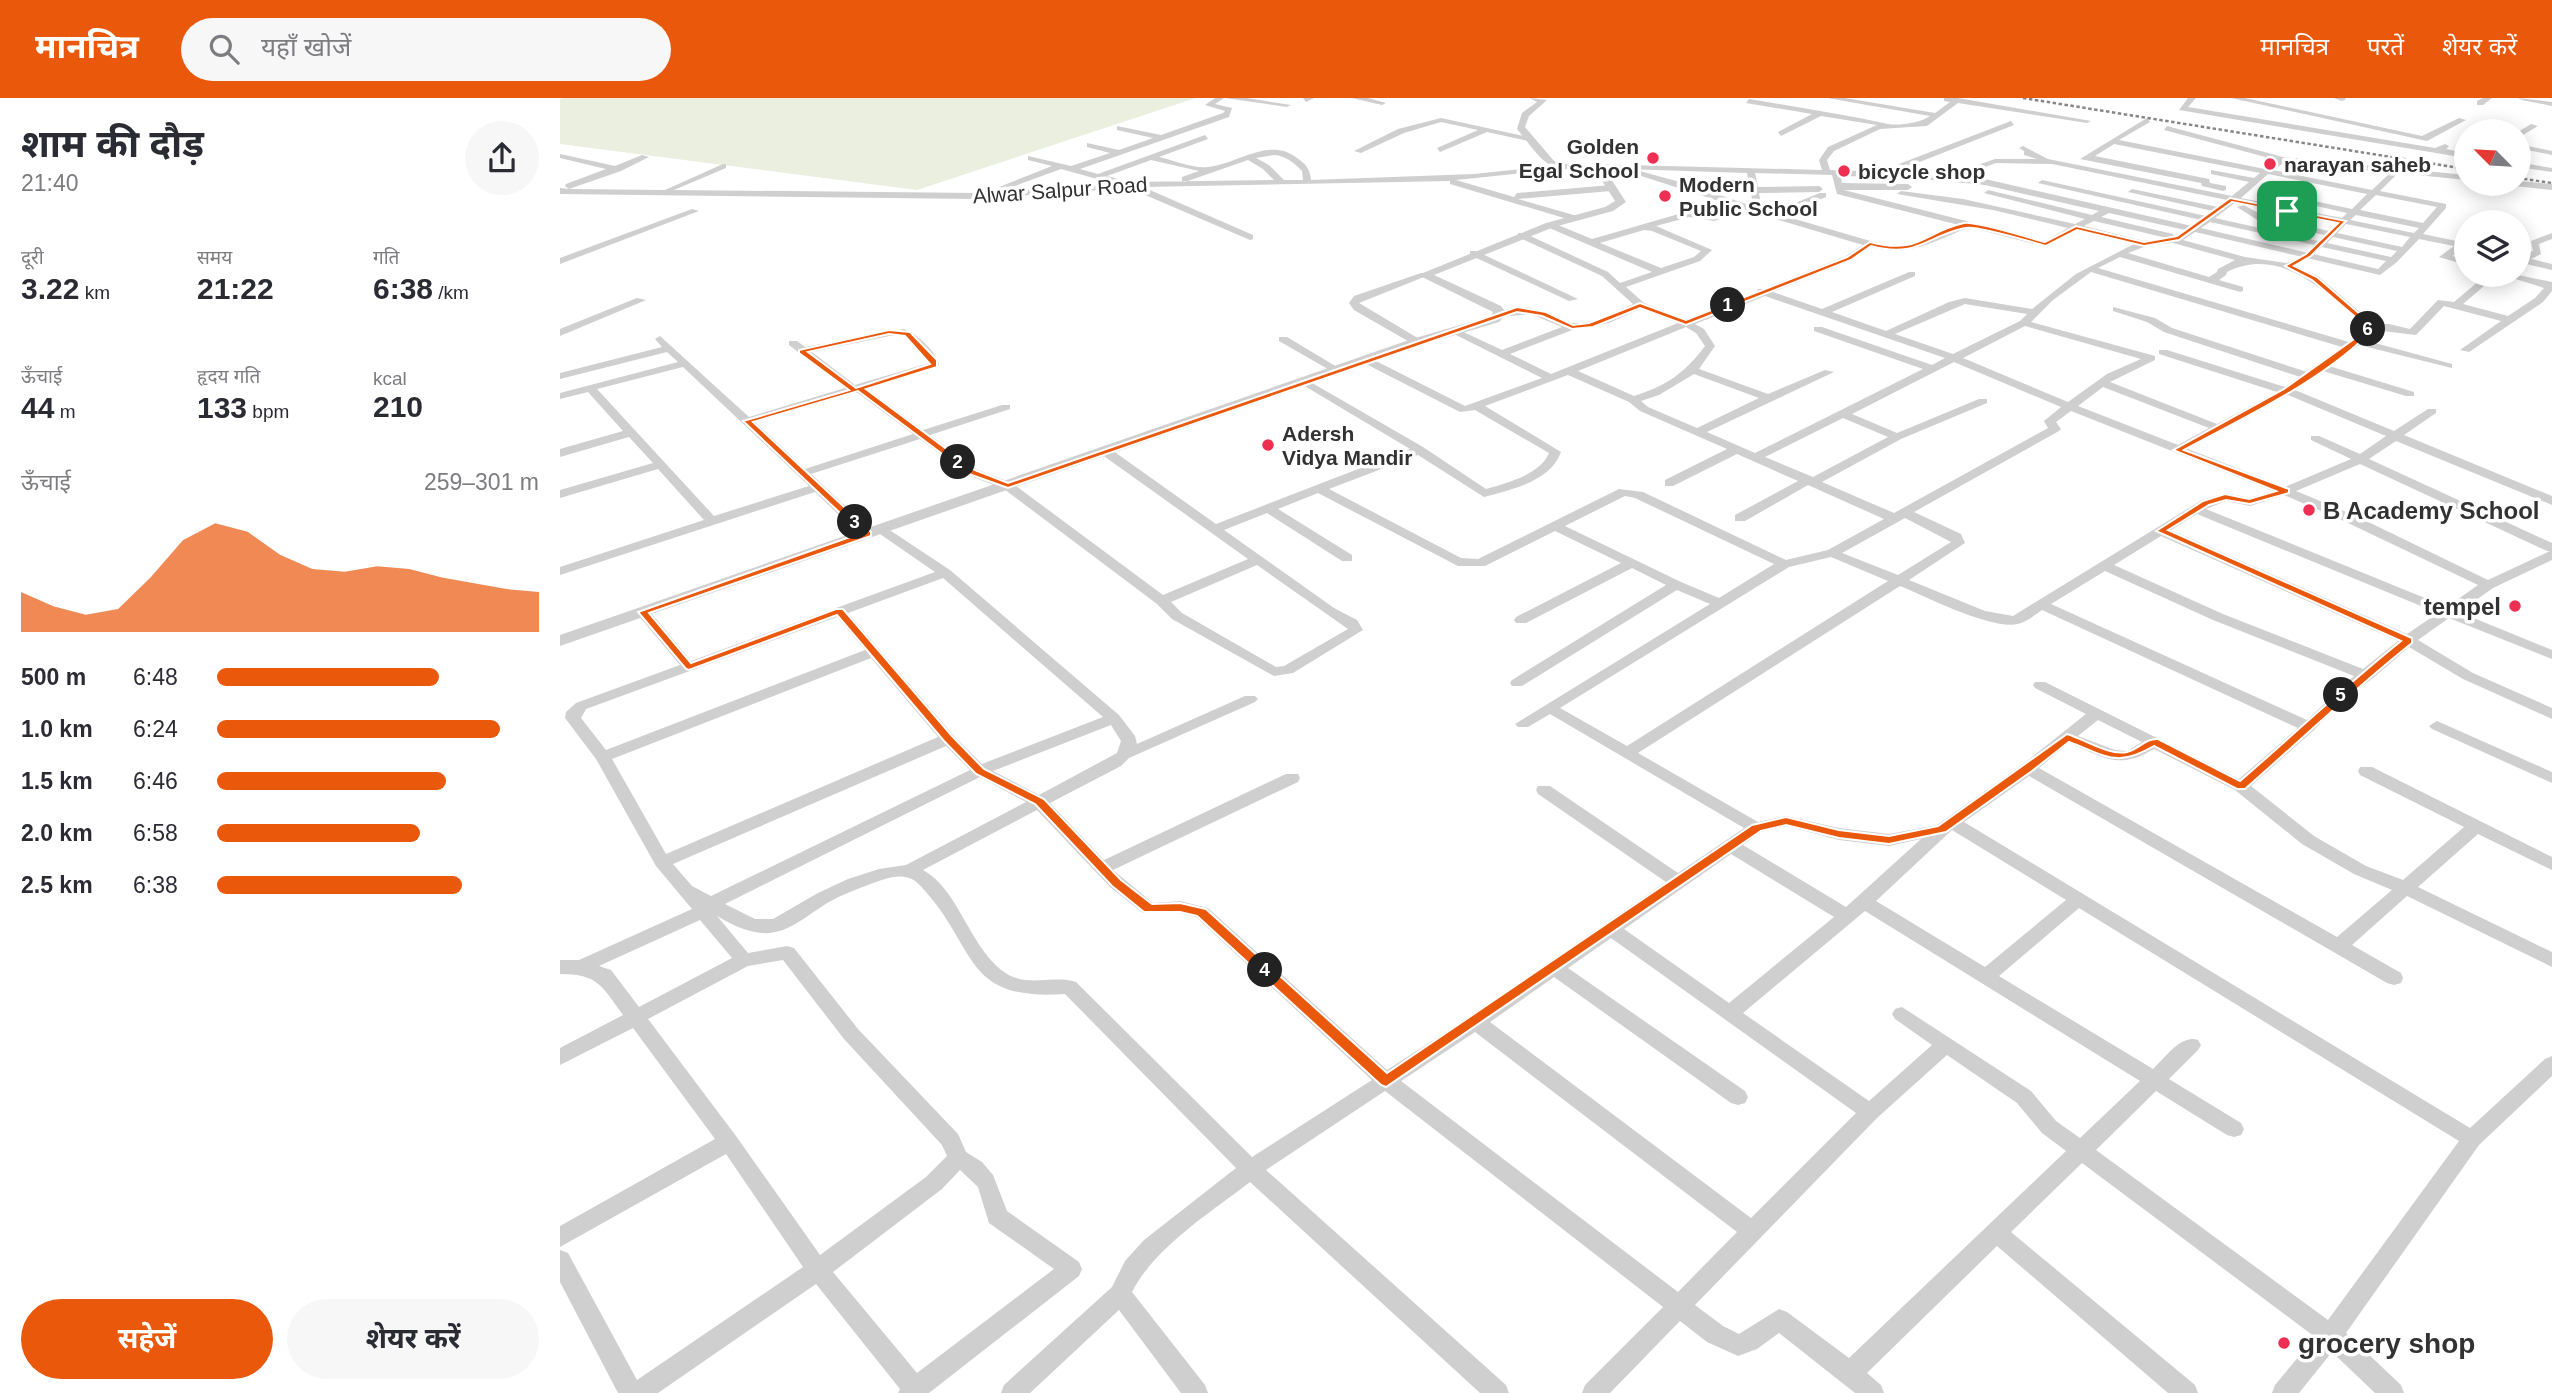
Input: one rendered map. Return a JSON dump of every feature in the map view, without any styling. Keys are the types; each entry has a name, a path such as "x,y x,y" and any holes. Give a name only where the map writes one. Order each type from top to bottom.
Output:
{"street":[{"path":"1220,98 1209,105 1237,110"},
{"path":"976,196 1118,152 1268,98"},
{"path":"1356,98 1382,103"},
{"path":"1831,98 1935,116"},
{"path":"1944,98 2087,121"},
{"path":"2192,98 2182,108 2454,154"},
{"path":"2235,98 2446,144 2438,149 2440,151"},
{"path":"2522,98 2552,104"},
{"path":"1228,99 1287,105"},
{"path":"1541,99 1522,118 1520,127 1546,161 1560,167 1911,175 2176,239 2244,261 2288,266 2315,278 2371,327"},
{"path":"1781,134 1845,99"},
{"path":"1957,100 1924,124 1879,127 1831,149 1823,160 1840,192 2046,244 2109,209"},
{"path":"1749,101 1894,125"},
{"path":"2286,108 2334,134"},
{"path":"1359,150 1401,131 1441,120 1528,139"},
{"path":"2027,191 2115,142 2147,120"},
{"path":"1880,174 2011,123"},
{"path":"2423,138 2454,124"},
{"path":"1120,128 1158,137"},
{"path":"2167,128 2283,159 2454,177"},
{"path":"1440,150 1486,131"},
{"path":"1099,177 1205,137"},
{"path":"1945,183 1985,182 2380,272 2404,250 2443,206 2115,142"},
{"path":"1090,145 1118,152"},
{"path":"2023,148 2029,150 2027,153 2052,162"},
{"path":"2102,149 2258,181"},
{"path":"2531,149 2552,153"},
{"path":"1173,183 1249,157 1284,154 1306,170 1307,182"},
{"path":"560,156 618,169"},
{"path":"560,190 645,157"},
{"path":"1151,157 1207,170"},
{"path":"1249,157 1266,167 1281,182"},
{"path":"2088,157 2206,181 2206,184 2242,192"},
{"path":"1031,158 1130,185 1250,237"},
{"path":"1756,457 2024,323 2034,312 2090,269 2144,244 2176,239 2258,181 2266,171 2283,159"},
{"path":"1945,183 1996,161 2052,162 2454,244"},
{"path":"664,191 723,166"},
{"path":"1417,342 1358,308 1354,303 1358,299 1521,235 1618,206 1621,199 1611,188 1600,166"},
{"path":"1600,166 1688,187 1772,216 1891,250 1912,247 1967,225"},
{"path":"2531,166 2552,170"},
{"name":"Alwar Salpur Road","path":"560,190 976,196 1173,183 1441,178 1560,167"},
{"path":"1592,242 1683,215 1714,218 1747,208 1756,200 1751,172"},
{"path":"2288,266 2309,255 2395,172"},
{"path":"1886,204 1905,191 1911,175"},
{"path":"2055,175 2219,210"},
{"path":"1441,178 1574,218"},
{"path":"2042,183 2394,260"},
{"path":"2531,185 2552,187"},
{"path":"1838,186 1905,191 1940,197 2144,244"},
{"path":"1507,197 1611,188"},
{"path":"1756,190 1821,192 1772,216"},
{"path":"2281,197 2425,226"},
{"path":"2230,200 2262,219 2404,250"},
{"path":"2157,220 2180,202"},
{"path":"560,261 695,211"},
{"path":"1550,225 1661,272"},
{"path":"1620,286 1703,256 1707,250 1654,228 1644,227"},
{"path":"1521,235 1605,274 1640,305 1700,331 1710,346 1693,370 1655,393 1633,400"},
{"path":"2531,254 2539,251 2534,243 2551,237"},
{"path":"1366,360 1464,410 1569,371 1761,291 1849,258 1870,244"},
{"path":"2454,252 2444,257 2454,259"},
{"path":"1473,253 1573,299"},
{"path":"2121,254 2240,289"},
{"path":"2211,281 2222,274 2221,271 2244,261"},
{"path":"2531,262 2552,267"},
{"path":"2090,269 2352,343 2448,366"},
{"path":"1824,312 1912,274"},
{"path":"1424,275 1501,314"},
{"path":"2465,350 2539,300 2551,285 2531,280"},
{"path":"2455,306 2478,287"},
{"path":"1761,291 1954,358 2177,450 2285,491 2351,519 2488,585"},
{"path":"560,333 641,300"},
{"path":"1887,334 1953,304 1965,302 2034,312"},
{"path":"2177,450 2287,391 2371,327 2389,327 2412,333 2442,302 2510,320"},
{"path":"1502,354 1572,327 1591,325 1640,305"},
{"path":"561,637 643,612 1307,383 1417,342 1495,319 1517,309 1529,310 1572,327"},
{"path":"2117,309 2151,320 2168,330 2306,375"},
{"path":"1523,724 1784,564 1832,553 2055,429 2050,421 2087,391 2111,376 2151,358 2024,323"},
{"path":"1818,329 1933,369"},
{"path":"747,421 857,390 934,365 934,361 908,334 900,331 798,347 857,390 972,472 1008,486 1184,620 1274,672 1288,670 1356,630 1352,623 1329,611 1105,451"},
{"path":"1453,331 1551,378"},
{"path":"1283,339 1337,370"},
{"path":"560,376 665,344 817,486 875,531 945,573 1114,718 1129,738 1127,754"},
{"path":"2163,352 2287,391 2552,501"},
{"path":"560,396 685,363"},
{"path":"2319,366 2410,394"},
{"path":"1693,370 1768,398"},
{"path":"1569,371 1633,400 1644,409 1959,540 1953,547 1627,753"},
{"path":"1698,432 1829,372"},
{"path":"1307,383 1419,450 1484,493 1540,472 1552,463 1555,452 1552,449 1476,405"},
{"path":"2103,383 2218,428"},
{"path":"590,388 712,521"},
{"path":"1741,518 1897,438 1983,401"},
{"path":"803,473 1006,407"},
{"path":"1832,553 1999,619 2015,620 2196,509 2225,497 2250,502 2285,491 2361,459 2432,411"},
{"path":"1843,414 1897,438"},
{"path":"560,453 631,433"},
{"path":"2315,438 2552,548"},
{"path":"1670,483 1737,449"},
{"path":"1215,529 1419,450"},
{"path":"560,494 660,465"},
{"path":"560,571 817,486"},
{"path":"1317,488 1467,564 1480,563 1623,492 1639,495 1784,564"},
{"path":"1267,508 1347,558"},
{"path":"2196,509 2552,655"},
{"path":"1553,525 1676,585 1720,603"},
{"path":"2161,531 2408,640 2468,676 2552,714"},
{"path":"2241,786 2309,727 2339,696 2367,676 2408,640 2488,585 2552,555"},
{"path":"1162,601 1258,559"},
{"path":"1521,620 1632,563"},
{"path":"2103,565 2218,617 2367,676"},
{"path":"945,573 581,706 574,712 573,718 603,757 662,862 683,887 708,907 747,923 763,927 779,925 827,896 875,877 908,871 1127,754 1251,699"},
{"path":"1517,683 1676,585"},
{"path":"2042,605 2309,727"},
{"path":"839,611 948,739 980,771 1040,802 1102,868 1149,909 1180,907 1202,912 1386,1081 1715,1334 1738,1345 1749,1341 1779,1319 1850,1373 1871,1393"},
{"path":"643,612 689,667"},
{"path":"603,757 873,652"},
{"path":"2040,685 2241,786 2308,840 2360,870 2405,888 2552,960"},
{"path":"1550,708 1756,828"},
{"path":"1730,1013 1864,902 1947,826 2028,769 2097,713"},
{"path":"571,967 708,907 980,771 1114,718"},
{"path":"2437,726 2552,778"},
{"path":"2067,737 2121,755 2130,755 2154,741"},
{"path":"662,862 948,739"},
{"path":"2028,769 2394,978"},
{"path":"2366,771 2552,863"},
{"path":"1102,868 1292,778"},
{"path":"1544,790 1679,882"},
{"path":"1013,1393 1120,1294 1133,1268 1152,1247 1250,1169 1476,1022 1756,828 1786,821 1839,834 1889,840 1947,826 2078,899 2473,1139"},
{"path":"2339,946 2476,826"},
{"path":"1731,846 1847,916"},
{"path":"908,871 926,878 977,956 994,974 1014,986 1069,988 1250,1169 1497,1393"},
{"path":"1986,977 2078,899"},
{"path":"1864,902 2234,1129"},
{"path":"708,907 744,960"},
{"path":"571,967 604,975 729,1142 818,1270 912,1391 1070,1269 997,1216 992,1190 975,1166 958,1158 951,1140 851,1034 786,953 779,925"},
{"path":"1611,929 1870,1112"},
{"path":"560,1057 744,960 786,953"},
{"path":"1555,968 1738,1097"},
{"path":"1902,1014 2024,1097 2049,1127 2331,1335 2392,1393"},
{"path":"1476,1022 1752,1231"},
{"path":"1594,1393 1870,1112 1946,1044"},
{"path":"1850,1373 2191,1045"},
{"path":"2284,1393 2331,1335 2473,1139 2552,1065"},
{"path":"560,1237 729,1142"},
{"path":"638,1393 818,1270 934,1183 958,1158"},
{"path":"1997,1233 2186,1393"},
{"path":"560,1260 631,1393"},
{"path":"1120,1294 1196,1393"}],"shaded area":[{"path":"1196,98 917,190 560,144 560,99"}],"railway":[{"path":"2023,98 2454,167"},
{"path":"2531,180 2552,183"}],"place":[{"name":"Golden Egal School","path":"1653,158"},
{"name":"narayan saheb","path":"2270,164"},
{"name":"bicycle shop","path":"1844,171"},
{"name":"Modern Public School","path":"1665,196"},
{"name":"Adersh Vidya Mandir","path":"1268,445"},
{"name":"B Academy School","path":"2309,510"},
{"name":"tempel","path":"2515,606"},
{"name":"grocery shop","path":"2284,1343"}],"route":[{"path":"2230,200 2287,211 2343,222 2309,255 2288,266 2315,278 2371,327 2357,341 2287,391 2177,450 2285,491 2250,502 2225,497 2206,503 2161,531 2408,640 2367,676 2339,696 2309,727 2241,786 2154,741 2130,755 2113,755 2067,737 2028,769 1942,829 1889,840 1839,834 1786,821 1756,828 1386,1081 1202,912 1180,907 1149,909 1116,883 1040,802 980,771 948,739 839,611 689,667 643,612 867,534 747,421 855,390 802,351 889,332 900,331 908,334 934,361 934,365 860,389 972,472 1008,486 1307,383 1417,342 1495,319 1517,309 1544,314 1572,327 1591,325 1640,305 1686,323 1849,258 1870,244 1891,250 1912,247 1967,225 2046,244 2076,228 2144,244 2179,238 2230,200"}]}
